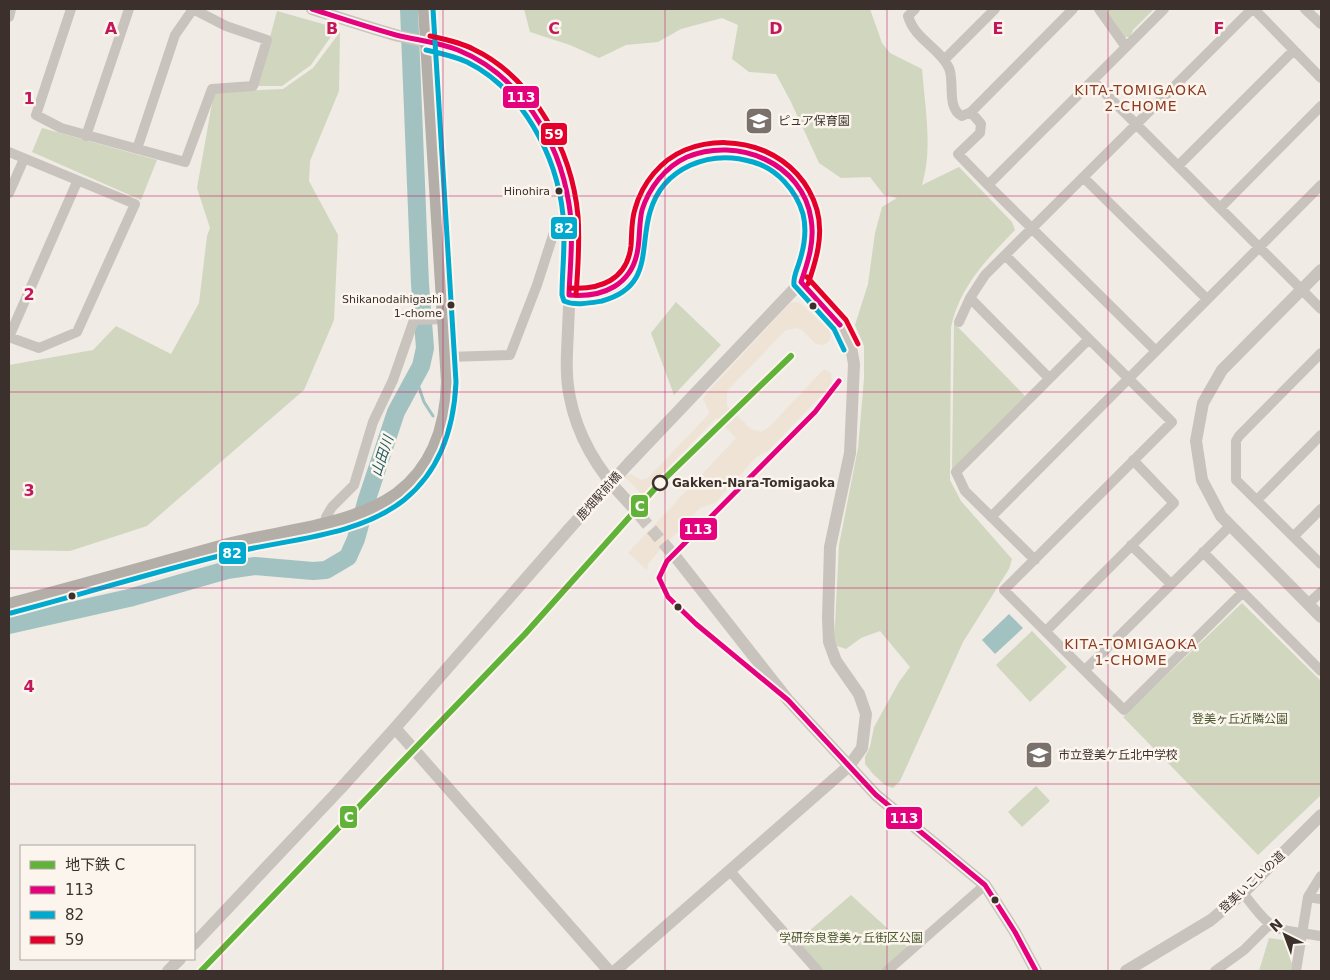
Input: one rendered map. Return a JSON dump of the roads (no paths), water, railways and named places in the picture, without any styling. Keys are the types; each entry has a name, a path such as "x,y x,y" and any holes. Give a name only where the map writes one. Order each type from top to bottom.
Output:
{"highway":[{"path":"9,606 230,546 344,519 373,509 397,495 428,464 439,440 449,403 448,357 438,320 426,9"}],"street":[{"path":"9,17 11,9"},
{"path":"71,9 36,115 61,128 86,136 185,162 212,88 253,86 267,40 226,26 193,9 176,35 137,148"},
{"path":"86,136 129,9"},
{"path":"312,9 396,35 458,50 474,57 492,68 525,101 535,116 556,159 569,204 571,229 567,377 574,416 586,446 598,468 628,502"},
{"path":"944,60 995,9"},
{"path":"909,11 916,34 944,60 950,72 952,101 956,111 962,116 971,112 1073,9"},
{"path":"1099,9 1126,47"},
{"path":"988,185 1164,9"},
{"path":"959,322 970,298 985,275 1253,9 1321,78"},
{"path":"1306,9 1321,24"},
{"path":"1178,166 1294,50"},
{"path":"1093,81 1321,309"},
{"path":"1220,208 1321,106"},
{"path":"971,112 981,124 980,133 958,154 1156,351"},
{"path":"569,295 594,296 613,290 630,274 635,262 642,211 655,184 672,166 704,151 735,149 763,156 786,174 805,199 810,212 812,230 811,249 801,282 840,325 851,347 854,364 850,453 830,547 828,618 829,642 836,661 859,694 866,714 862,748 849,766 615,971"},
{"path":"9,152 77,182 135,204 77,332 39,348 9,337 77,182"},
{"path":"9,193 24,159"},
{"path":"1084,178 1207,299"},
{"path":"991,517 1321,185"},
{"path":"448,357 510,355 537,285 555,229 571,229"},
{"path":"1005,255 1172,422 1004,590 1124,710 1242,593"},
{"path":"1321,270 1222,370 1208,391 1199,415 1196,447 1202,480 1213,505 1230,526 1321,616"},
{"name":"鹿畑駅前橋","path":"195,943 342,787 630,462 801,282"},
{"path":"970,298 1049,378"},
{"path":"325,525 326,517 332,507 354,485 373,422 393,380 414,320 438,320"},
{"path":"1035,560 965,491 956,472 1089,339"},
{"path":"1321,352 1239,436 1236,442 1236,480 1321,564"},
{"path":"1257,500 1321,435"},
{"path":"1046,631 1174,503 1133,460"},
{"path":"1294,536 1321,509"},
{"path":"1085,670 1230,526"},
{"path":"1131,545 1171,584"},
{"path":"1203,552 1321,671"},
{"path":"678,560 788,700 876,795 985,885 1015,932 1036,971"},
{"path":"1309,604 1321,592"},
{"path":"395,728 609,971"},
{"name":"登美いこいの道","path":"1126,971 1210,920 1243,893 1321,815"},
{"path":"730,871 818,971"},
{"path":"1296,971 1308,897 1321,876"},
{"path":"887,971 985,885"},
{"path":"1243,893 1269,925 1281,930 1321,936"},
{"path":"1308,897 1321,899"},
{"path":"1215,971 1244,950 1269,925"},
{"path":"168,971 179,960"}],"water":[{"path":"1009,614 1023,628 995,654 982,640"}],"waterway":[{"name":"山田川","path":"9,625 129,598 227,570 255,566 313,571 326,570 348,557 356,539 367,499 396,412 421,366 425,348 420,284 409,9"},
{"path":"415,376 424,402 433,416"}],"tunnel":[{"path":"628,502 678,560"}],"metro line":[{"name":"C","path":"201,971 525,634 659,484 791,356"}],"place":[{"name":"ピュア保育園","path":"759,121"},
{"name":"Hinohira","path":"559,191"},
{"name":"Shikanodaihigashi 1-chome","path":"451,305"},
{"name":"Gakken-Nara-Tomigaoka","path":"660,483"},
{"name":"市立登美ケ丘北中学校","path":"1039,755"}],"district":[{"name":"KITA-TOMIGAOKA 2-CHOME","path":"1141,98"},
{"name":"KITA-TOMIGAOKA 1-CHOME","path":"1131,652"}],"park label":[{"name":"登美ヶ丘近隣公園","path":"1240,719"},
{"name":"学研奈良登美ヶ丘街区公園","path":"851,938"}]}
